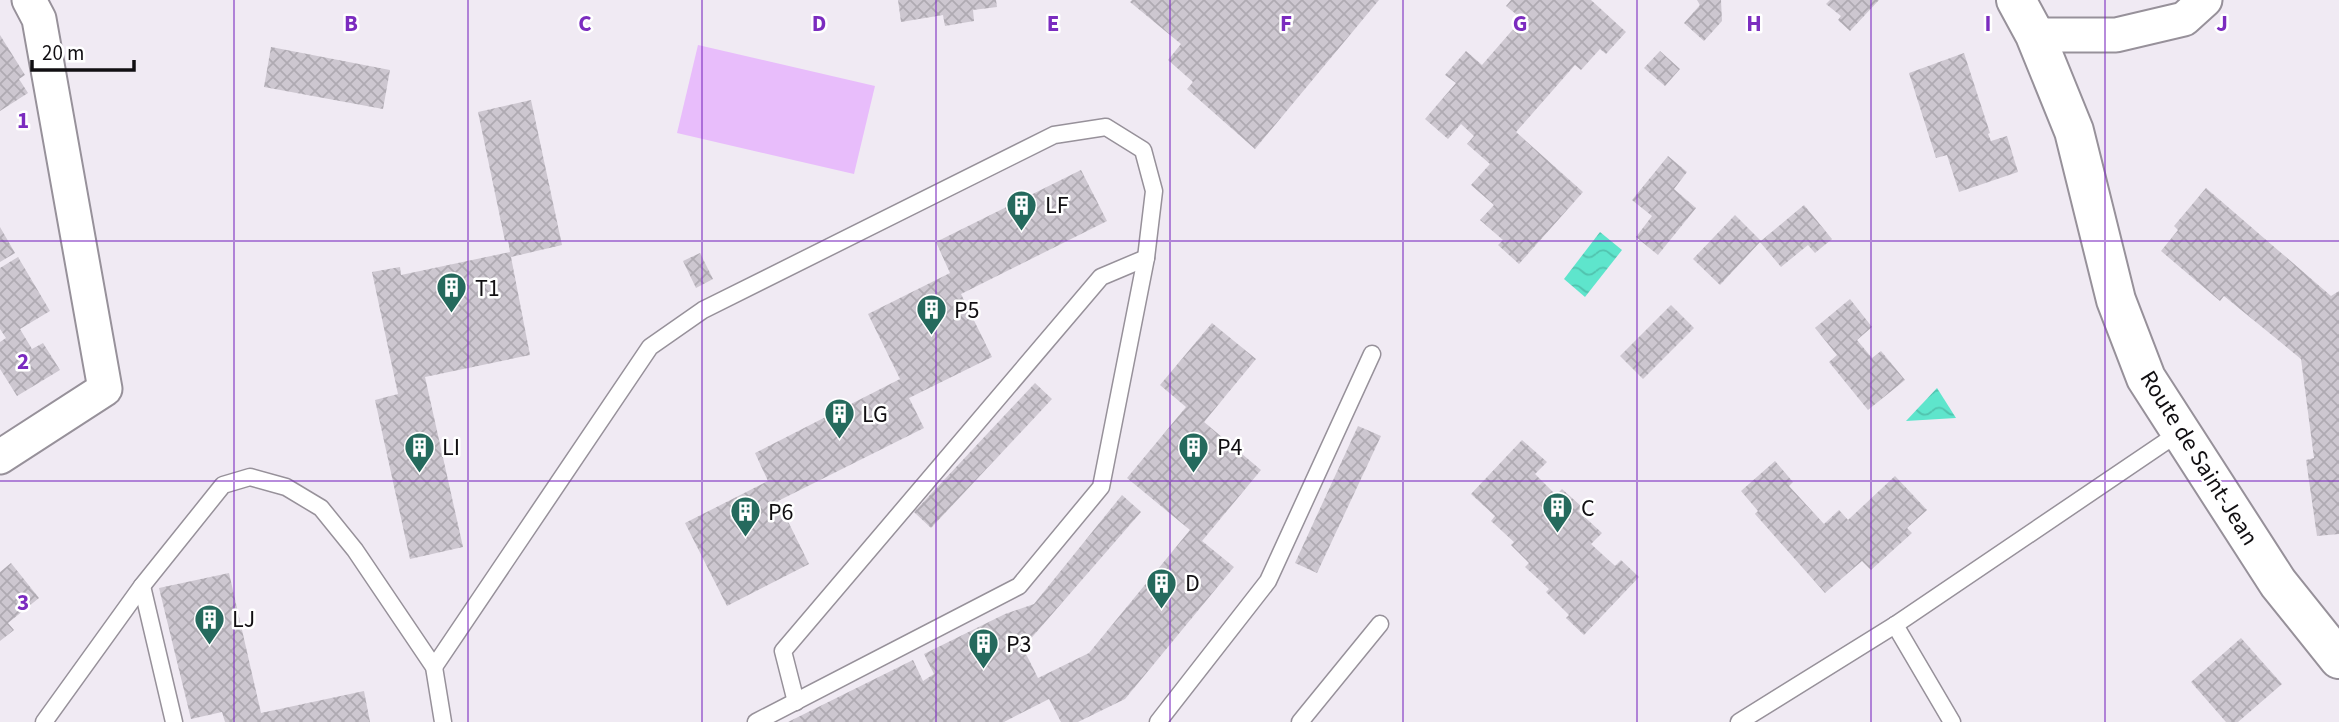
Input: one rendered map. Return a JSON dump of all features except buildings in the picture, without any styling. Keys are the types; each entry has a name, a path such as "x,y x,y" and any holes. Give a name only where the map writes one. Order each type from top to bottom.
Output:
{"street":[{"path":"0,457 105,389 39,19 29,0"},
{"name":"Route de Saint-Jean","path":"2015,0 2035,35 2074,131 2116,300 2146,378 2278,583 2339,659"},
{"path":"2035,35 2116,35 2184,19 2205,0"}],"lane":[{"path":"434,667 650,346 702,310 1054,135 1105,127 1143,150 1154,191 1146,258 1101,487 1019,586 756,722"},
{"path":"796,702 783,651 1101,277 1146,258"},
{"path":"1158,722 1268,581 1372,354"},
{"path":"1739,722 1895,625 2180,432"},
{"path":"44,722 142,586 223,485 250,477 286,487 321,508 355,550 434,667 443,722"},
{"path":"142,586 174,722"},
{"path":"1300,722 1380,624"},
{"path":"1895,625 1952,722"}],"shaded area":[{"path":"698,45 875,86 854,174 677,133"}],"water":[{"path":"1600,232 1622,250 1585,297 1564,279"},
{"path":"1937,388 1956,418 1906,421"}],"place":[{"name":"LF","path":"1022,232"},
{"name":"T1","path":"452,315"},
{"name":"P5","path":"931,337"},
{"name":"LG","path":"839,441"},
{"name":"LI","path":"419,474"},
{"name":"P4","path":"1194,474"},
{"name":"C","path":"1558,535"},
{"name":"P6","path":"745,539"},
{"name":"D","path":"1162,610"},
{"name":"LJ","path":"209,646"},
{"name":"P3","path":"983,671"}]}
